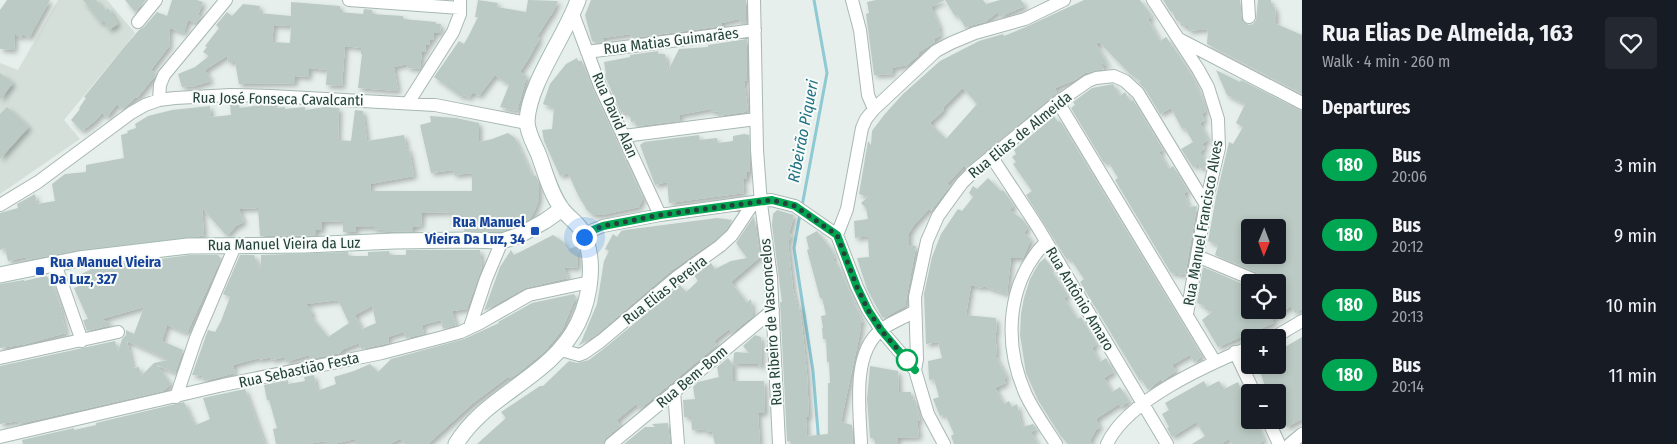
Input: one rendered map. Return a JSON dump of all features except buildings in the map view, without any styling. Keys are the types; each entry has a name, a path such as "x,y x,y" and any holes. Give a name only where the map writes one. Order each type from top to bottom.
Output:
{"street":[{"path":"138,22 156,0"},
{"path":"159,100 160,85 164,75 225,0"},
{"path":"350,0 460,4 453,32 408,103"},
{"path":"754,0 757,201"},
{"path":"852,0 860,30 868,95 874,109"},
{"path":"833,232 847,209 862,128 874,109 936,51 975,33 1025,19 1064,0"},
{"name":"Rua Manuel Francisco Alves","path":"1153,0 1208,87 1218,119 1219,148 1206,205 1187,314"},
{"path":"1248,0 1249,17"},
{"path":"456,444 474,421 493,403 524,382 561,350 578,323 584,308 590,282 590,268 584,237 575,222 562,209 553,192 527,123 535,91 576,7"},
{"name":"Rua David Alan","path":"576,7 587,52 600,86 660,215"},
{"name":"Rua Matias Guimarães","path":"587,52 755,30"},
{"path":"1177,38 1302,104"},
{"name":"Rua Elias de Almeida","path":"944,444 928,414 915,370 917,353 915,297 927,241 938,216 962,183 991,156 1058,102 1088,81 1114,76 1125,80 1138,93 1206,205"},
{"name":"Rua José Fonseca Cavalcanti","path":"0,205 38,182 131,113 159,100 231,95 408,103 435,105 527,123"},
{"path":"1058,102 1187,314 1214,362"},
{"path":"624,136 756,119"},
{"name":"Rua Antônio Amaro","path":"991,156 1046,242 1167,444"},
{"path":"584,237 593,230 603,226 660,215 757,201 772,200 795,206 833,232 868,310 881,330 915,370"},
{"name":"Rua Ribeiro de Vasconcelos","path":"757,201 769,256 779,444"},
{"name":"Rua Elias Pereira","path":"561,350 573,354 584,353 720,246 732,235 757,201"},
{"name":"Rua Manuel Vieira da Luz","path":"0,275 79,259 173,247 305,245 394,240 502,241 520,235 545,222 562,209"},
{"path":"470,327 486,279 502,241"},
{"path":"1046,242 1035,253 1018,286 1012,312 1012,351 1027,397 1056,444"},
{"path":"176,396 196,338 235,246"},
{"path":"1197,256 1241,274"},
{"path":"55,264 82,340"},
{"name":"Rua Sebastião Festa","path":"0,436 272,375 382,353 461,332 529,295 590,282"},
{"name":"Rua Bem-Bom","path":"611,444 773,310"},
{"path":"861,444 859,402 861,369 864,356 881,330 915,311"},
{"path":"1286,331 1302,322"},
{"path":"0,358 118,332"},
{"path":"1107,444 1114,431 1144,404 1214,362 1241,350"},
{"path":"1235,352 1250,384"},
{"path":"674,391 678,444"},
{"path":"1272,429 1279,444"},
{"path":"1290,444 1302,434"}],"shaded area":[{"path":"58,0 107,0 135,33 64,120 80,139 0,194 0,63 18,70"}],"waterway":[{"name":"Ribeirão Piqueri","path":"802,206 827,73 814,0"},
{"name":"Ribeirão Piqueri","path":"800,214 794,248 813,371 819,444"}],"bus line":[{"name":"180","path":"584,237 593,230 603,226 660,215 772,200 795,206 837,235 868,310 881,330 915,370"}],"place":[{"name":"Rua Manuel Vieira Da Luz, 34","path":"535,231"},
{"name":"Rua Manuel Vieira Da Luz, 327","path":"40,271"}],"route":[{"path":"584,237 593,230 603,226 660,215 772,200 795,206 837,235 868,310 881,330 907,360"}]}
